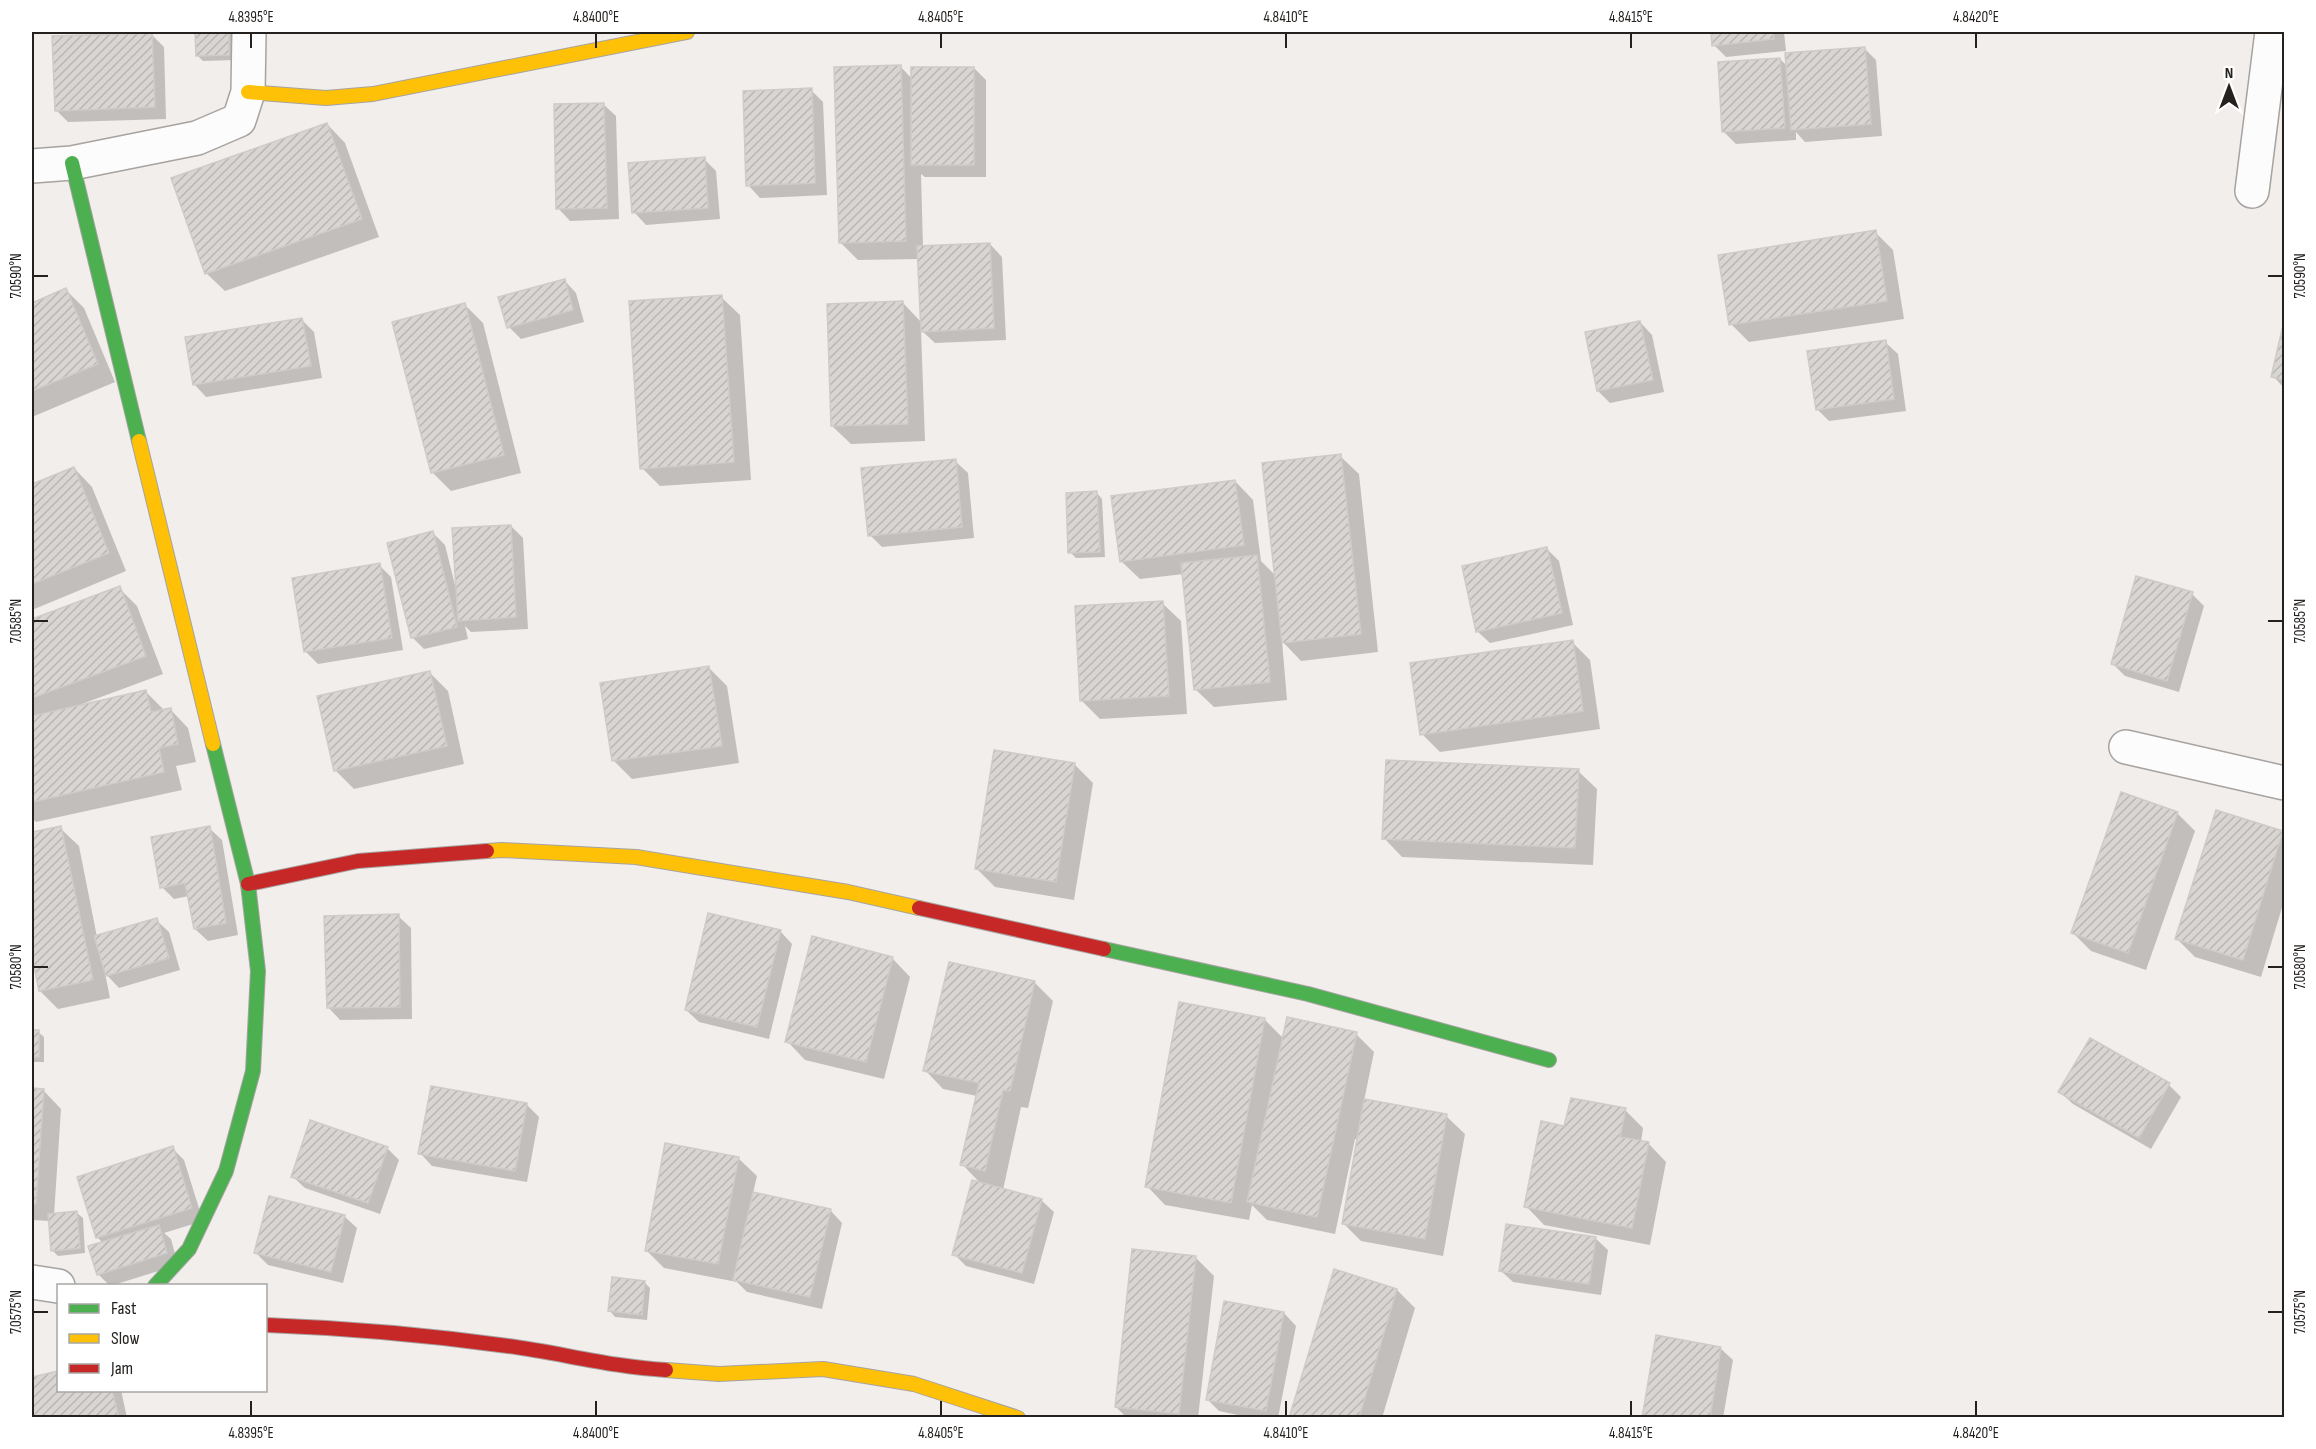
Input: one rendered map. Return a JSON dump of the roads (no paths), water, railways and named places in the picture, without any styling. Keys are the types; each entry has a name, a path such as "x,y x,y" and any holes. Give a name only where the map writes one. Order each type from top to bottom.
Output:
{"street":[{"path":"32,166 72,163 197,138 239,120 248,92 249,32"},
{"path":"248,92 326,98 374,94 687,32"},
{"path":"2252,191 2272,32"},
{"path":"72,163 248,884 258,971 253,1071 226,1171 189,1249 157,1284"},
{"path":"2126,747 2284,783"},
{"path":"248,884 358,861 502,850 636,857 848,892 1308,994 1549,1060"},
{"path":"32,1282 57,1286"},
{"path":"267,1325 341,1328 508,1346 631,1368 719,1374 823,1369 914,1384 1018,1418"}]}
